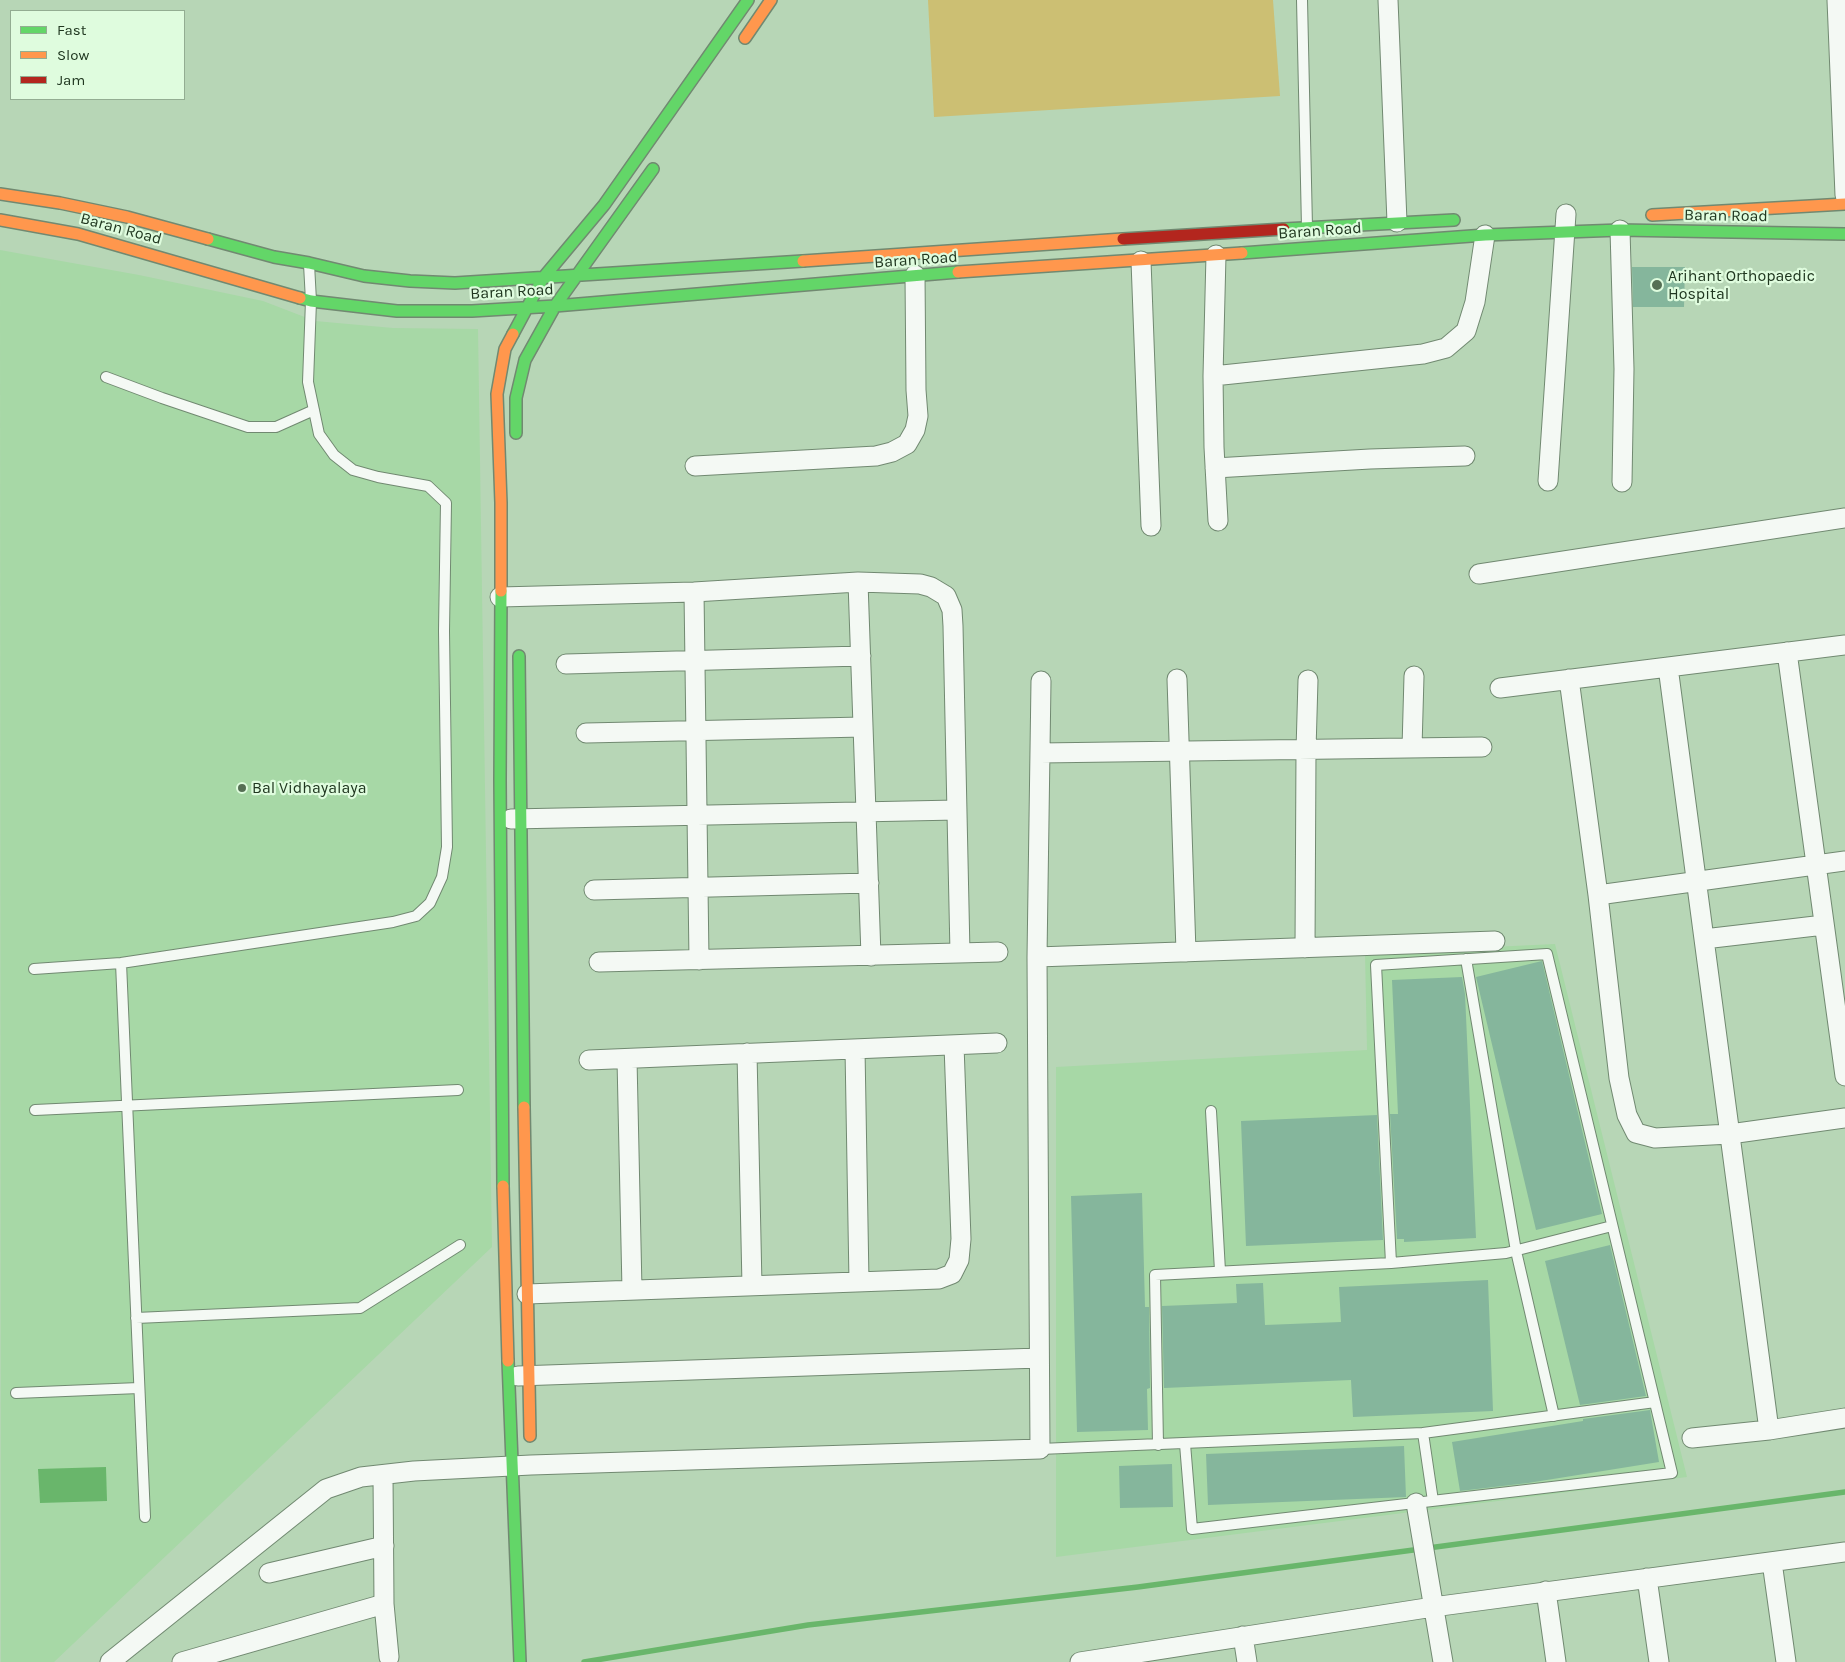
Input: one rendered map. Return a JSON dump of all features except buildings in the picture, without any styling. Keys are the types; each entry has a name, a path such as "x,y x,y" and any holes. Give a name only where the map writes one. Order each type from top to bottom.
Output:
{"main road":[{"path":"527,1461 509,1376 503,1220 501,819 514,596 501,503 497,394 505,349 543,278 604,205 748,0"},
{"path":"737,48 771,0"},
{"path":"516,447 516,398 525,360 555,306 658,162"},
{"name":"Baran Road","path":"0,194 60,203 127,217 274,257 364,276 455,283 901,255 1216,232 1462,219"},
{"name":"Baran Road","path":"1640,215 1845,204"},
{"name":"Baran Road","path":"0,220 78,234 311,301 397,311 472,311 555,306 915,275 1141,261 1484,234 1565,219 1620,230 1845,234"},
{"path":"519,642 529,1376 520,1662"}],"street":[{"path":"1388,0 1397,222"},
{"path":"1837,0 1845,195"},
{"path":"1548,481 1565,219"},
{"path":"1620,230 1624,369 1622,482"},
{"path":"1214,376 1423,354 1446,348 1466,331 1475,302 1484,234"},
{"path":"1216,255 1214,376 1215,468 1218,521"},
{"path":"1141,261 1151,526"},
{"path":"695,466 876,456 892,452 907,444 915,430 918,416 915,275"},
{"path":"1215,468 1370,459 1465,456"},
{"path":"1479,574 1845,518"},
{"path":"514,596 694,592 858,582 920,584 931,587 946,596 952,610 953,626 960,953"},
{"path":"858,582 871,956"},
{"path":"694,592 699,960"},
{"path":"1500,688 1845,645"},
{"path":"1787,652 1845,1076"},
{"path":"566,664 861,656"},
{"path":"1668,667 1769,1430"},
{"path":"1412,748 1414,676"},
{"path":"1177,679 1186,952"},
{"path":"1305,948 1308,680"},
{"path":"1569,680 1598,895 1619,1078 1627,1115 1636,1133 1655,1138 1730,1134 1845,1118"},
{"path":"110,1662 326,1489 361,1478 414,1471 527,1461 1040,1449 1037,957 1040,681"},
{"path":"586,733 863,728"},
{"path":"1040,753 1482,747"},
{"path":"501,819 957,810"},
{"path":"1598,895 1845,862"},
{"path":"594,890 869,883"},
{"path":"1704,939 1824,925"},
{"path":"1037,957 1495,941"},
{"path":"599,962 998,952"},
{"path":"588,1060 996,1043"},
{"path":"527,1294 940,1279 952,1274 960,1260 961,1239 954,1045"},
{"path":"855,1049 859,1282"},
{"path":"747,1054 752,1286"},
{"path":"627,1059 632,1290"},
{"path":"509,1376 1039,1358"},
{"path":"1692,1438 1769,1430 1845,1418"},
{"path":"383,1475 384,1604 389,1657"},
{"path":"1424,1502 1420,1530 1443,1662"},
{"path":"269,1573 384,1546"},
{"path":"1080,1662 1433,1606 1845,1552"},
{"path":"1772,1562 1786,1662"},
{"path":"1647,1578 1659,1662"},
{"path":"1546,1591 1556,1662"},
{"path":"182,1662 384,1604"},
{"path":"1243,1636 1247,1662"}],"lane":[{"path":"1302,0 1307,228"},
{"path":"34,969 121,963 393,922 416,916 430,903 442,878 447,847 444,631 446,503 428,486 378,478 353,470 334,455 320,434 308,382 311,301 309,263"},
{"path":"106,377 248,427 276,427 314,410"},
{"path":"1185,1444 1192,1530 1672,1472 1547,954 1376,965 1391,1263"},
{"path":"1466,959 1516,1251 1554,1416"},
{"path":"121,963 145,1516"},
{"path":"35,1110 458,1090"},
{"path":"1210,1111 1220,1272"},
{"path":"1158,1444 1155,1275 1391,1263 1506,1253 1612,1226"},
{"path":"136,1318 360,1308 460,1245"},
{"path":"16,1392 139,1388"},
{"path":"1040,1449 1424,1433 1655,1402"},
{"path":"1424,1433 1424,1502"}],"shaded area":[{"path":"928,0 1273,0 1280,96 934,117"},
{"name":"Bal Vidhayalaya","path":"0,250 139,275 263,301 315,321 393,328 478,329 492,1247 54,1662 1,1662"},
{"path":"1555,944 1687,1477 1056,1557 1056,1067 1367,1050 1365,953"},
{"path":"106,1467 107,1501 40,1503 38,1469"}],"waterway":[{"path":"584,1662 808,1625 1138,1587 1845,1492"}],"traffic: fast":[{"path":"513,334 543,278 604,205 748,0"},
{"path":"516,433 516,398 525,360 555,306 653,169"},
{"path":"1284,229 1454,220"},
{"path":"1242,253 1485,235 1620,230 1845,234"},
{"path":"208,239 274,257 364,276 455,283 803,261"},
{"path":"300,298 311,301 397,311 472,311 555,306 958,272"},
{"path":"501,591 500,780 503,1186"},
{"path":"519,656 524,1107"},
{"path":"508,1361 520,1662"}],"traffic: slow":[{"path":"745,38 771,0"},
{"path":"0,194 60,203 127,217 208,239"},
{"path":"1652,215 1845,204"},
{"path":"0,220 78,234 300,298"},
{"path":"803,261 1123,239"},
{"path":"958,272 1242,253"},
{"path":"501,591 501,503 497,394 505,349 513,334"},
{"path":"524,1107 530,1436"},
{"path":"503,1186 508,1361"}],"traffic: jam":[{"path":"1123,239 1284,229"}],"place":[{"name":"Arihant Orthopaedic Hospital","path":"1657,285"},
{"name":"Bal Vidhayalaya","path":"242,788"}]}
